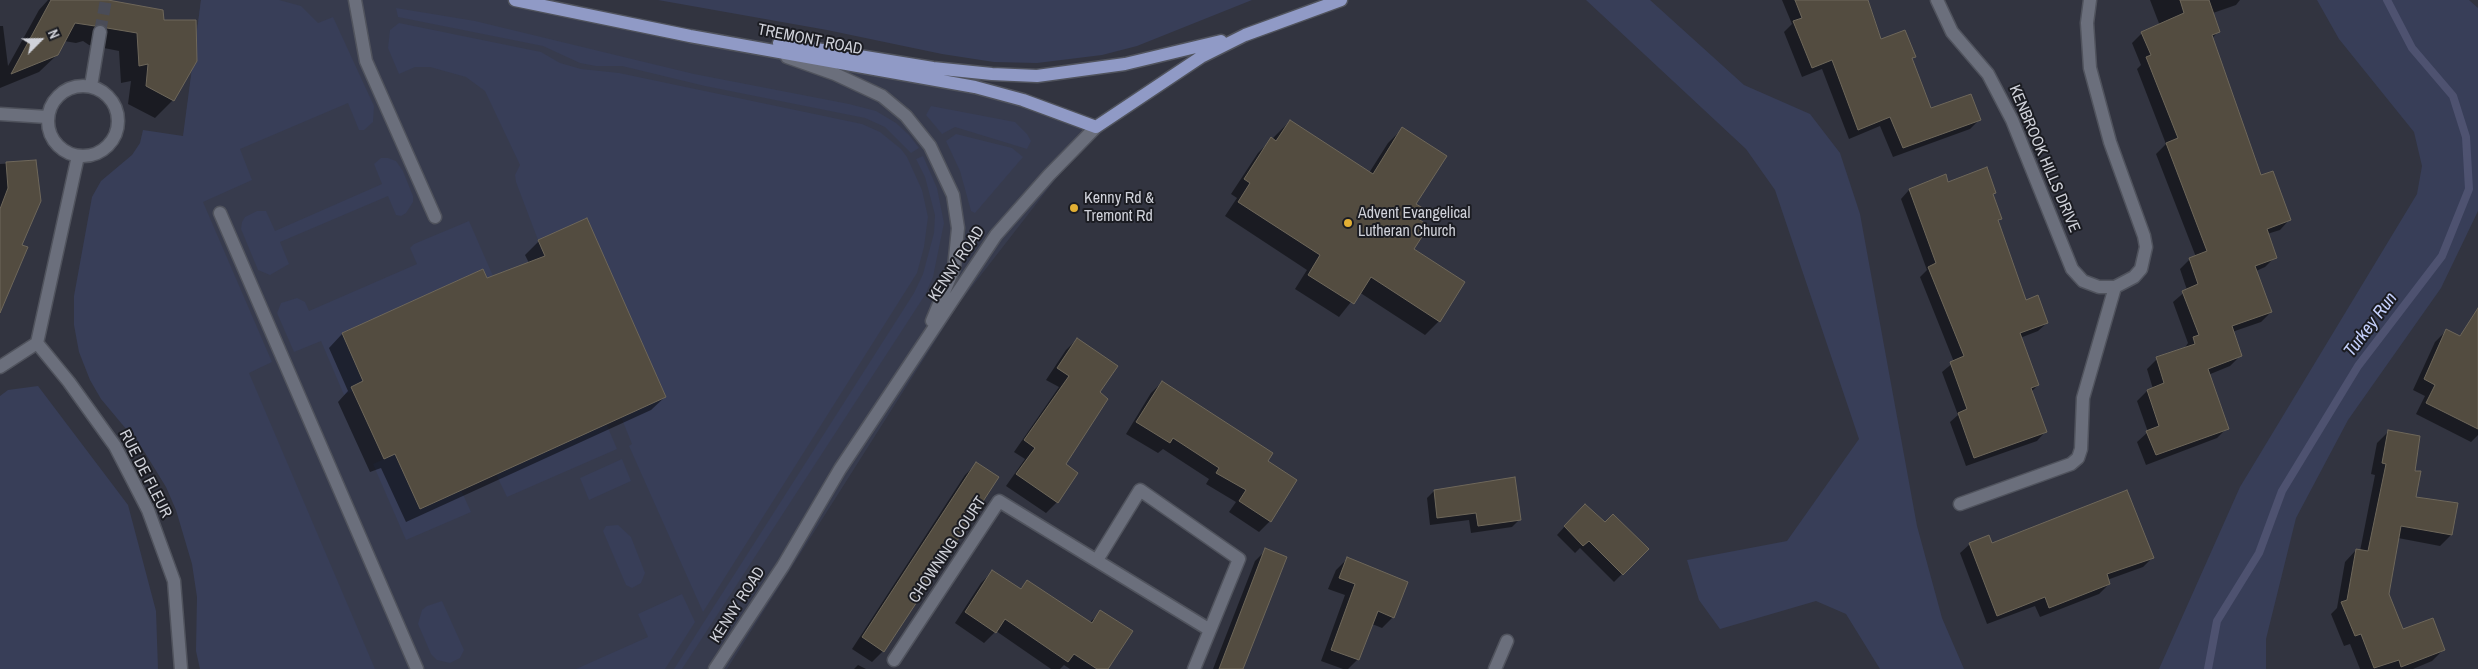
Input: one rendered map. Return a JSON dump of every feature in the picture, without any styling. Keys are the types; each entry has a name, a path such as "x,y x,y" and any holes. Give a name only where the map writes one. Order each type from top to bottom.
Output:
{"main road":[{"path":"355,0 366,62 435,217"},
{"name":"TREMONT ROAD","path":"515,0 690,36 738,43 974,87 1022,100 1096,127"},
{"name":"KENNY ROAD","path":"715,669 783,566 840,469 996,235 1049,175 1096,127 1200,57 1245,35 1341,0"},
{"name":"KENBROOK HILLS DRIVE","path":"1937,0 1952,32 1988,74 2012,120 2072,269 2083,281 2098,287 2115,286"},
{"path":"1960,504 2071,464 2078,458 2081,449 2083,398 2115,286 2134,277 2141,269 2146,247 2144,236 2110,142 2090,68 2087,23 2090,0"},
{"path":"91,86 100,32"},
{"path":"738,43 774,42 933,68 1036,76 1126,64 1245,35"},
{"path":"763,49 834,74 882,96 906,116 930,146 954,195 958,228 954,268 921,347"},
{"path":"91,86 107,94 118,109 118,128 111,144 96,154 78,156 61,149 50,135 47,117 55,98 71,87 91,86"},
{"path":"0,114 47,117"},
{"path":"0,367 38,343 78,156"},
{"path":"220,213 417,669"},
{"name":"RUE DE FLEUR","path":"38,343 115,446 148,510 174,581 182,669"},
{"path":"1097,560 1140,490 1239,559 1194,669"},
{"name":"CHOWNING COURT","path":"894,660 999,501 1210,630"},
{"path":"1495,669 1507,641"}],"shaded area":[{"path":"201,0 515,0 975,87 1096,127 960,302 727,669 315,669 239,376 261,367 179,170"},
{"path":"201,0 279,0 301,6 318,23 333,17 374,106 373,122 364,130 359,130 348,103 240,149 252,180 203,202 272,362 249,373 375,669 200,669 196,651 197,597 192,564 176,510 166,487 142,448 101,399 90,380 79,352 74,325 74,296 92,197 101,181 132,155 140,143 143,130 183,136"},
{"path":"658,0 1252,0 1137,46 1102,55 1037,63 994,62 942,54 827,30"},
{"path":"1586,0 1650,0 1744,85 1810,114 1840,153 1860,214 1917,526 1942,618 1964,669 1880,669 1846,614 1816,601 1720,629 1699,600 1687,560 1787,541 1859,439 1775,190 1746,149"},
{"path":"2317,0 2469,0 2478,8 2478,211 2441,288 2348,420 2296,518 2266,639 2266,669 2159,669 2240,487 2417,194 2422,166 2414,132 2339,39"},
{"path":"396,8 475,21 694,74 876,111 896,123 919,148 911,153 885,127 865,118 705,86 622,66 596,66 580,63 543,46 398,17"},
{"path":"399,23 541,52 560,63 581,69 619,73 862,124 880,132 901,149 907,157 922,190 928,217 924,247 917,273 703,612 629,446 632,444 621,417 666,397 587,218 538,240 516,182 515,175 520,165 485,91 466,77 430,67 415,67 399,74 388,48 390,30"},
{"path":"931,106 1015,122 1031,141 1027,149 955,127 942,134 926,115"},
{"path":"956,134 1012,148 1023,157 975,213 971,211 960,171 946,141"},
{"path":"923,156 937,188 944,223 933,277 925,295 682,669 674,669 914,293 923,274 934,233 935,215 925,177 916,159"},
{"path":"381,158 396,161 403,171 413,196 413,202 406,213 401,216 396,215 388,196 280,242 289,264 270,275 258,270 241,229 245,217 257,211 266,211 275,231 382,184 374,164"},
{"path":"469,221 493,276 488,278 483,269 342,333 363,381 351,387 353,391 344,395 321,341 294,352 277,313 281,303 297,298 305,302 309,311 417,264 410,248 414,244"},
{"path":"38,386 128,505 156,611 158,669 0,669 0,396 8,390"},
{"path":"606,423 617,449 507,497 496,474"},
{"path":"395,454 420,509 461,490 471,512 406,540 373,464"},
{"path":"622,459 631,481 589,500 580,478"},
{"path":"618,525 631,537 645,573 641,583 632,588 626,585 603,531 606,526"},
{"path":"682,594 695,622 665,669 576,669 648,637 638,614"},
{"path":"442,601 464,650 460,658 450,663 437,660 431,654 418,624 422,610 427,606"}],"building":[{"path":"51,0 108,0 163,10 164,20 196,20 197,61 174,101 146,86 148,64 139,66 137,33 107,28 102,24 95,26 75,23 58,55 11,74"},
{"path":"1795,0 1868,0 1881,39 1905,30 1916,57 1912,58 1931,108 1971,94 1981,120 1903,148 1890,117 1858,130 1832,60 1812,68 1793,21 1802,18"},
{"path":"2180,0 2209,0 2220,32 2212,35 2261,175 2273,171 2291,220 2267,229 2277,258 2255,266 2272,312 2232,326 2242,356 2208,369 2229,429 2156,455 2146,431 2159,426 2147,390 2164,383 2156,357 2195,344 2193,337 2199,335 2182,291 2198,284 2189,258 2207,251 2166,143 2178,138 2146,57 2151,55 2141,32 2184,13"},
{"name":"Advent Evangelical Lutheran Church","path":"1290,120 1373,174 1402,127 1447,156 1416,204 1426,210 1420,220 1429,226 1414,249 1465,282 1440,322 1371,277 1354,304 1308,275 1320,255 1238,202 1250,183 1244,179 1271,137 1276,141"},
{"path":"36,160 41,201 22,245 28,247 0,313 0,209 8,188 6,162"},
{"path":"1987,167 1996,193 1993,194 2002,219 1998,220 2026,300 2038,295 2048,323 2020,333 2039,385 2031,388 2047,432 1974,458 1958,413 1967,409 1950,362 1964,356 1928,267 1936,263 1909,189 1946,174 1948,182"},
{"path":"587,218 666,397 420,509 395,454 384,459 351,387 363,381 342,333 483,269 487,278 545,256 538,240"},
{"path":"2478,308 2478,429 2426,403 2435,385 2424,379 2446,329 2460,336"},
{"path":"1077,338 1118,366 1100,392 1108,399 1066,464 1078,473 1058,503 1016,474 1035,448 1024,440 1069,376 1057,368"},
{"path":"1162,381 1273,453 1268,461 1297,480 1271,522 1239,501 1246,490 1216,473 1219,468 1173,438 1170,443 1136,422"},
{"path":"2388,430 2420,436 2415,471 2421,471 2416,497 2458,503 2452,535 2401,526 2389,594 2403,629 2433,618 2445,650 2401,667 2399,660 2374,668 2361,634 2355,636 2341,602 2347,600 2356,549 2368,551 2386,464 2382,463"},
{"path":"976,462 999,477 884,652 862,637"},
{"path":"1515,477 1521,520 1478,526 1476,513 1437,518 1434,490"},
{"path":"2127,490 2154,558 2107,574 2110,584 2049,608 2045,597 1997,616 1969,543 1989,535 1992,543"},
{"path":"1585,504 1605,522 1613,514 1649,549 1623,575 1589,541 1583,546 1564,526"},
{"path":"1265,548 1287,557 1243,669 1219,669"},
{"path":"1347,557 1408,582 1394,618 1378,611 1359,660 1331,650 1355,584 1339,578"},
{"path":"992,570 1021,589 1027,580 1092,623 1100,610 1133,631 1108,669 1097,669 1074,654 1068,662 1005,619 996,633 965,612"}],"waterway":[{"name":"Turkey Run","path":"2208,669 2217,621 2259,553 2282,491 2358,366 2442,256 2469,189 2466,137 2453,96 2412,48 2387,0"}],"tunnel":[{"path":"100,32 106,0"}],"place":[{"name":"Kenny Rd & Tremont Rd","path":"1074,208"},
{"name":"Advent Evangelical Lutheran Church","path":"1348,223"}]}
